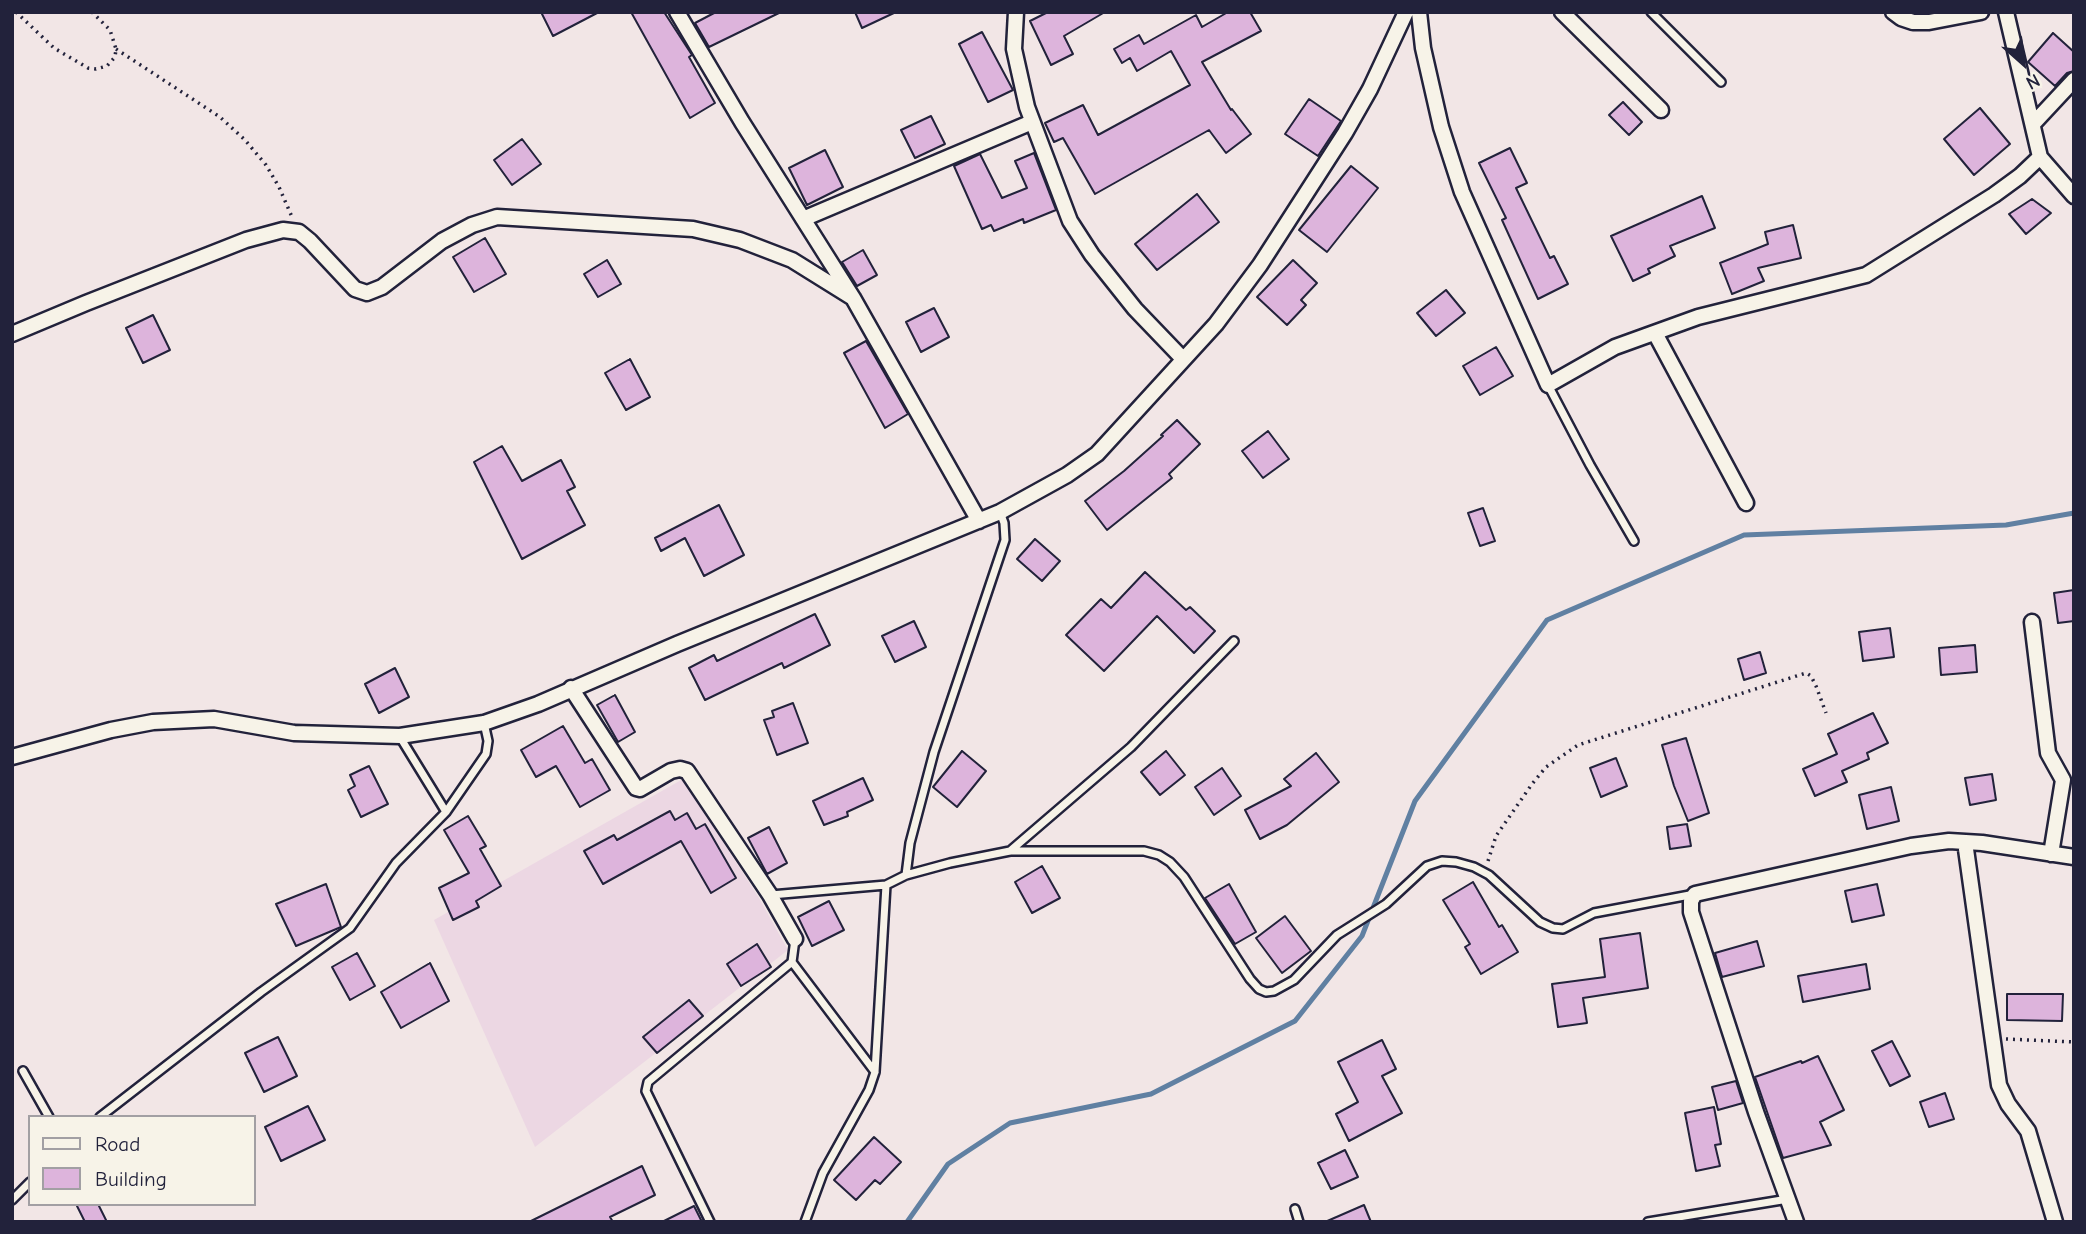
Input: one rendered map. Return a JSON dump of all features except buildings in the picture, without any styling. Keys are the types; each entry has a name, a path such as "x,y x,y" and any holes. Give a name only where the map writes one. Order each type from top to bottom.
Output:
{"street":[{"path":"677,12 742,122 853,298 979,520"},
{"path":"1016,12 1014,49 1032,122 1070,221 1092,255 1135,309 1183,359"},
{"path":"12,757 111,730 153,722 214,719 294,733 400,736 484,723 538,704 571,688 1000,512 1067,475 1097,454 1216,324 1260,265 1357,111 1406,12"},
{"path":"1419,12 1423,48 1441,127 1462,192 1548,385 1615,346 1732,308 1866,275 1994,195 2040,157"},
{"path":"1562,12 1661,110"},
{"path":"1893,12 1913,22 1929,22 1981,12"},
{"path":"2006,12 2040,157 2074,196"},
{"path":"2032,124 2074,80"},
{"path":"803,219 1032,122"},
{"path":"12,334 264,233 283,230 299,232 355,289 366,293 382,287 442,241 472,225 497,217 693,229 740,240 792,260 853,298"},
{"path":"1655,333 1746,503"},
{"path":"2032,622 2048,753 2068,780 2052,854"},
{"path":"571,688 636,788 640,789 671,771 687,771 770,895 796,939"},
{"path":"1796,1222 1756,1112 1691,912 1691,901 1695,894 1911,846 1949,841 2074,857"},
{"path":"1965,842 1999,1086 2008,1104 2028,1131 2055,1222"}],"lane":[{"path":"1651,12 1721,82"},
{"path":"1548,385 1634,541"},
{"path":"906,875 910,843 934,752 1004,540 1004,523 1000,512"},
{"path":"1010,852 1131,747 1234,641"},
{"path":"103,1115 261,992 350,928 396,863 446,812 486,754 488,741 484,723"},
{"path":"400,736 446,812"},
{"path":"770,895 886,885 906,875 950,863 1010,852 1131,849 1158,855 1170,862 1184,877 1250,979 1266,992 1274,991 1294,980 1336,935 1373,913 1427,866 1442,861 1465,864 1484,873 1540,922 1553,928 1563,929 1594,913 1695,894"},
{"path":"805,1222 823,1173 869,1090 875,1072 886,885"},
{"path":"710,1222 646,1091 648,1082 792,961 796,939"},
{"path":"792,961 875,1072"},
{"path":"23,1071 49,1115"},
{"path":"12,1200 28,1184"},
{"path":"1648,1222 1789,1199"},
{"path":"1295,1209 1299,1222"}],"path":[{"path":"16,12 54,48 88,68 96,69 107,66 115,57 116,49 110,30 92,12"},
{"path":"116,49 220,117 245,140 266,165 279,187 299,232"},
{"path":"1484,873 1496,836 1532,784 1546,768 1578,745 1806,673 1816,686 1826,713"},
{"path":"1992,1038 2074,1042"}],"shaded area":[{"path":"683,779 759,898 788,950 535,1147 434,920"}],"waterway":[{"path":"907,1222 948,1164 1010,1123 1151,1094 1295,1021 1362,936 1415,801 1547,620 1744,535 2006,525 2074,513"}]}
